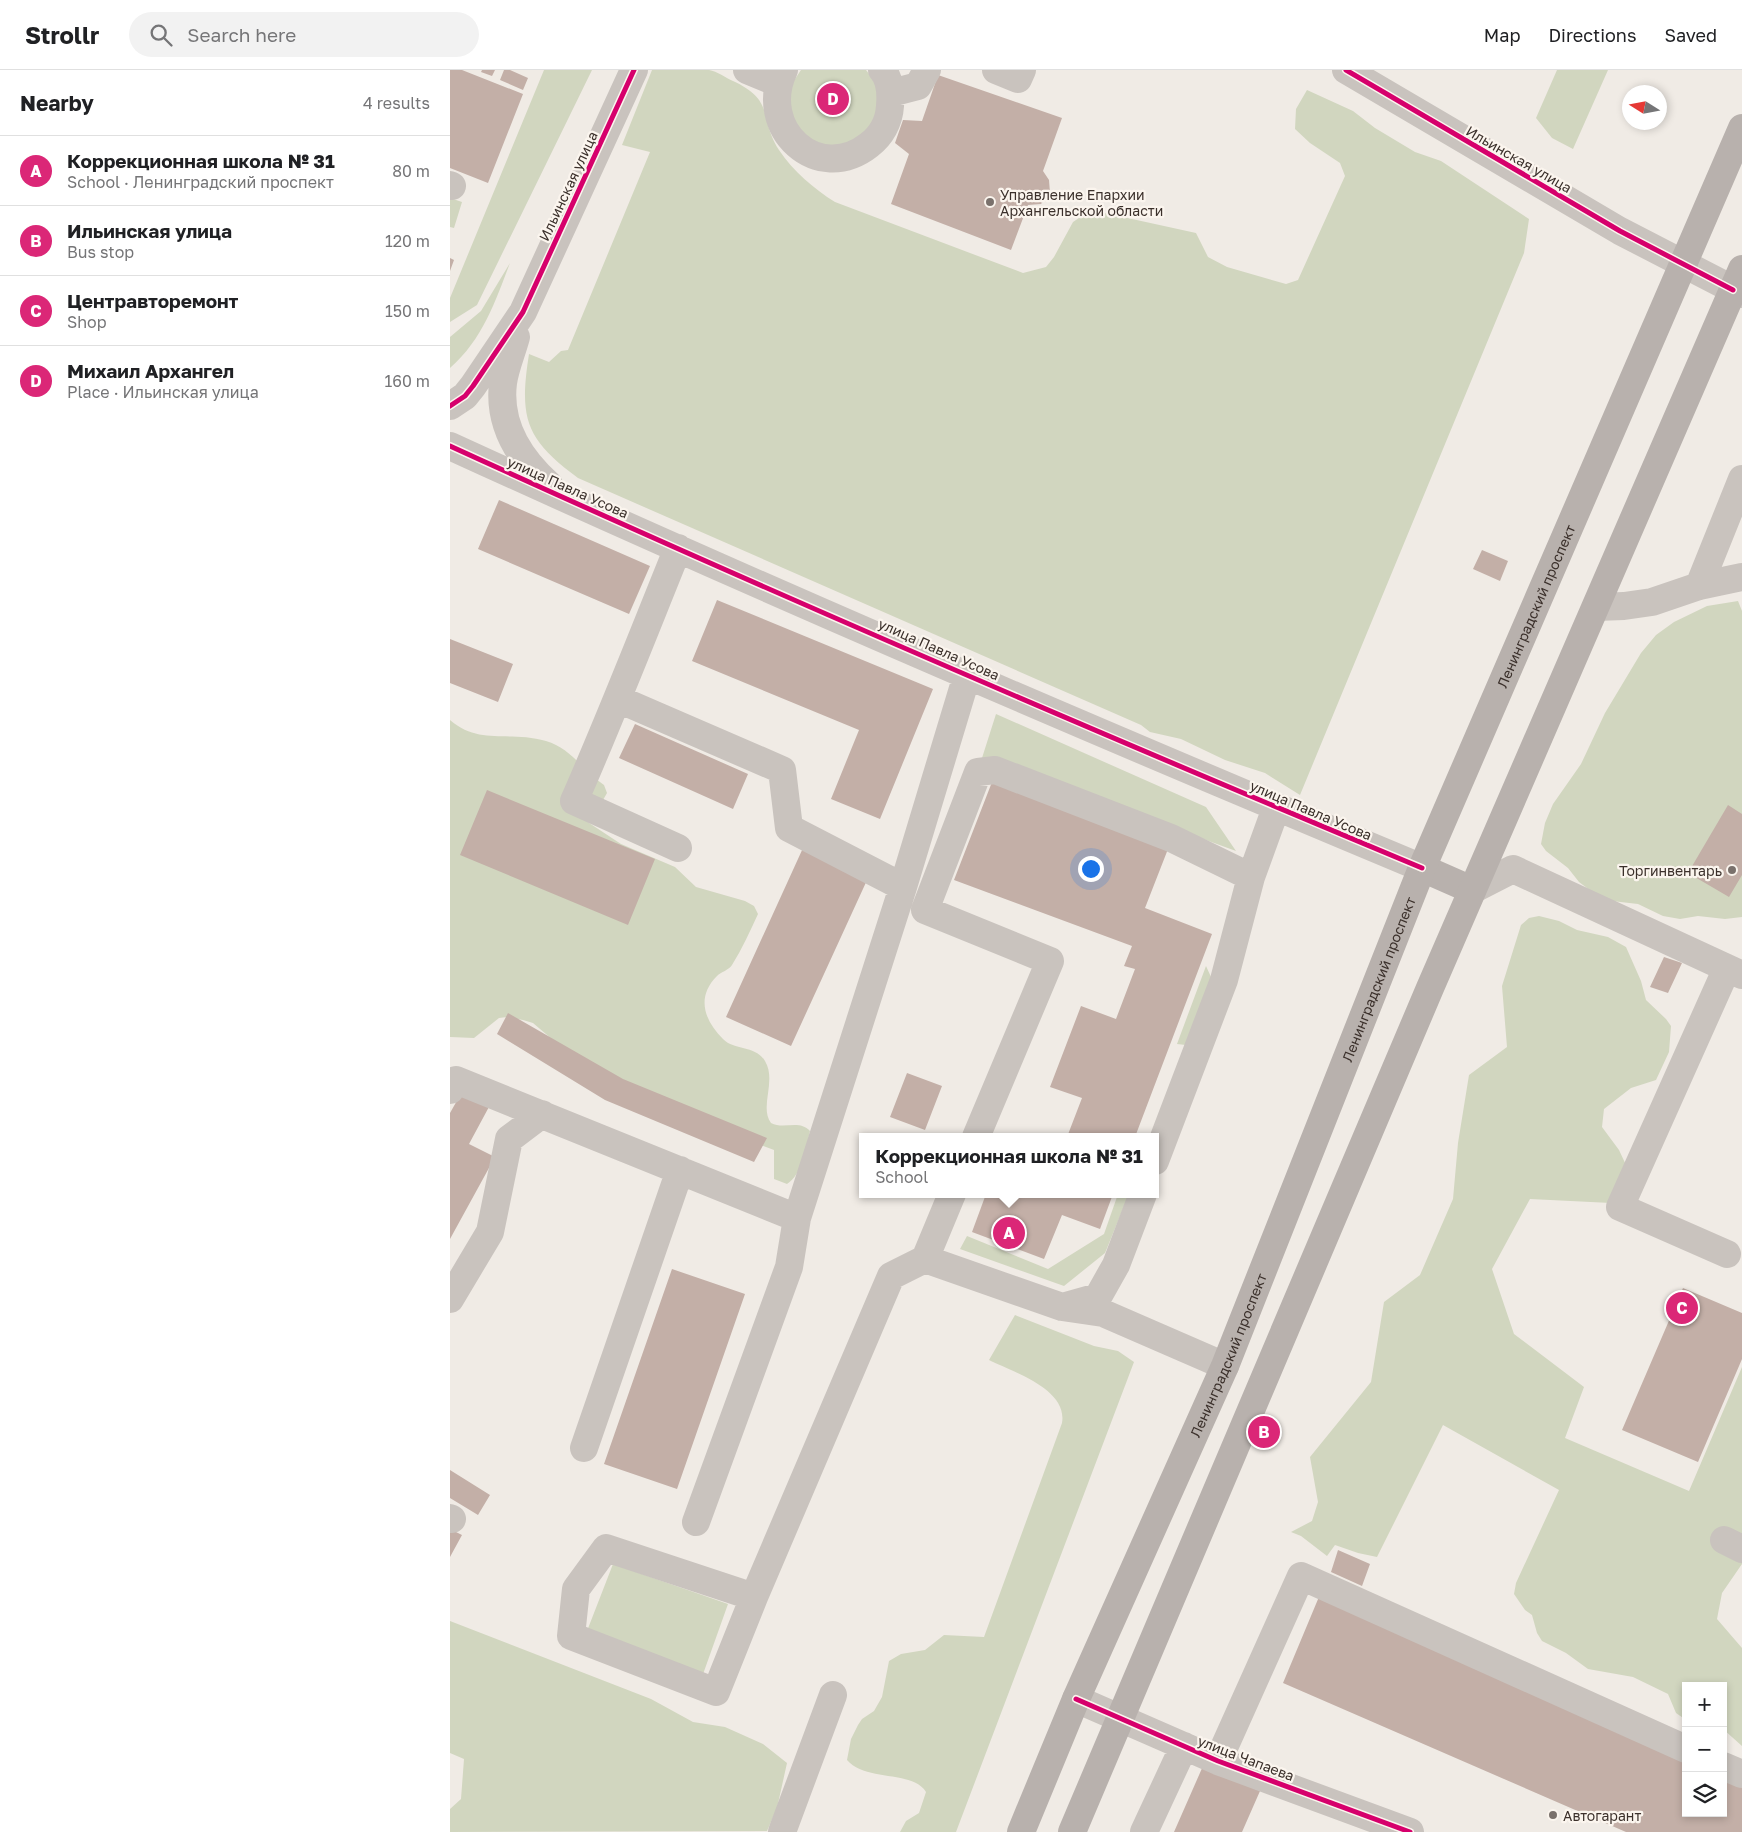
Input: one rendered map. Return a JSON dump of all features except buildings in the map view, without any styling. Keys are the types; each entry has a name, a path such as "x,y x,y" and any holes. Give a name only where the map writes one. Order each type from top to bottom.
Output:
{"main road":[{"name":"Ленинградский проспект","path":"1021,1832 1076,1699 1225,1366 1422,868 1742,128"},
{"path":"1072,1832 1472,890 1739,284"},
{"path":"1422,868 1472,890"}],"street":[{"name":"Ильинская улица","path":"523,312 634,70"},
{"path":"747,70 781,76 776,112 783,129 802,150 821,157 841,158 860,152 877,138 889,117 887,81 918,86 927,70"},
{"path":"996,70 1018,79 1022,70"},
{"name":"Ильинская улица","path":"1346,70 1620,231 1683,263 1739,284"},
{"path":"450,406 465,396 473,386 523,312"},
{"path":"523,312 503,382 502,408 508,433 527,465 548,485 573,502"},
{"name":"улица Павла Усова","path":"450,446 573,502 1276,808 1422,868"},
{"path":"1699,586 1742,479"},
{"path":"678,548 618,699 574,801 678,848"},
{"path":"1596,607 1652,602 1699,586 1742,576"},
{"path":"696,1522 789,1267 797,1218 903,887 964,685 970,675"},
{"path":"618,699 782,770 789,828 903,887"},
{"path":"978,1133 1050,961 925,910 978,772 996,770 1171,838 1251,877"},
{"path":"1159,1151 1224,980 1251,877 1276,808"},
{"path":"1472,890 1513,869 1734,972 1620,1207 1727,1254"},
{"path":"450,1090 456,1080 797,1218"},
{"path":"450,1299 490,1232 509,1139 542,1114"},
{"path":"584,1448 680,1170"},
{"path":"754,1597 606,1548 576,1589 571,1636 716,1692 754,1597 891,1276 925,1259 950,1198"},
{"path":"1062,1307 1098,1297 1116,1265 1141,1198"},
{"path":"925,1259 1062,1307 1103,1313 1225,1366"},
{"path":"1218,1761 1301,1576 1682,1747"},
{"path":"782,1832 833,1695"},
{"name":"улица Чапаева","path":"1076,1699 1218,1761 1410,1832"},
{"path":"1144,1832 1184,1746"},
{"path":"1727,1768 1742,1774"}],"green space":[{"path":"544,70 592,70 477,305 450,322 450,298"},
{"path":"652,70 709,70 746,88 761,103 779,150 804,179 827,197 835,202 1023,273 1046,267 1054,257 1073,222 1091,210 1196,233 1208,257 1227,267 1286,284 1298,280 1345,176 1340,163 1310,143 1295,129 1296,109 1307,90 1353,111 1375,128 1415,152 1441,161 1529,219 1524,253 1300,795 1265,773 1225,760 1181,739 1150,732 1141,725 578,478 547,451 537,439 526,411 526,376 529,354 549,362 561,351 568,350 650,152 622,145"},
{"path":"801,70 866,70 870,75 879,92 880,111 872,124 854,145 823,149 792,125 789,88"},
{"path":"1557,70 1608,70 1573,149 1552,138 1536,118"},
{"path":"450,198 462,202 454,228 450,227"},
{"path":"510,263 493,306 480,332 450,368 450,337 481,311"},
{"path":"1738,601 1742,611 1742,917 1725,919 1698,916 1680,919 1663,916 1638,904 1612,901 1595,894 1579,882 1568,868 1546,851 1541,844 1545,823 1553,804 1581,764 1605,713 1641,653 1656,635 1674,622 1707,606"},
{"path":"996,714 1206,807 1236,851 982,758"},
{"path":"450,720 472,733 532,738 555,744 570,754 604,785 607,793 603,800 580,817 621,844 675,867 696,887 745,901 754,906 758,914 749,933 732,965 710,984 706,992 705,1008 711,1024 723,1039 733,1045 756,1052 765,1061 769,1077 767,1109 771,1123 781,1126 796,1125 806,1127 810,1131 800,1168 787,1184 774,1179 774,1150 710,1126 560,1046 533,1023 507,1017 499,1018 474,1038 450,1037"},
{"path":"1539,916 1559,921 1577,930 1608,937 1626,947 1641,981 1646,1000 1671,1026 1669,1052 1656,1080 1631,1088 1604,1109 1602,1127 1619,1150 1626,1165 1611,1203 1530,1199 1492,1269 1514,1334 1584,1387 1565,1438 1689,1491 1742,1367 1742,1564 1722,1593 1717,1619 1742,1648 1742,1746 1727,1733 1727,1682 1682,1682 1682,1717 1676,1713 1668,1694 1633,1677 1588,1669 1566,1653 1542,1641 1537,1633 1532,1615 1525,1610 1514,1594 1516,1583 1559,1490 1443,1425 1377,1557 1335,1545 1327,1556 1301,1536 1291,1532 1312,1521 1318,1502 1310,1457 1371,1382 1384,1302 1420,1275 1453,1199 1458,1143 1469,1075 1507,1047 1502,986 1521,925 1529,918"},
{"path":"1206,966 1211,977 1186,1045 1177,1044"},
{"path":"1117,1198 1127,1198 1105,1253 1064,1286 960,1249 967,1236 1048,1269 1104,1234"},
{"path":"1015,1315 1094,1346 1118,1351 1134,1362 956,1832 900,1832 906,1821 919,1813 926,1792 920,1785 911,1781 855,1767 847,1760 851,1739 862,1719 874,1711 882,1697 889,1661 901,1654 925,1650 944,1635 984,1637 1062,1423 1062,1411 1048,1391 1024,1376 989,1360"},
{"path":"613,1564 728,1604 702,1677 587,1631"},
{"path":"450,1621 651,1699 693,1722 725,1727 763,1744 787,1763 777,1808 767,1831 450,1832 450,1809 461,1799 464,1759 450,1753"}],"cycle path":[{"path":"450,406 465,396 473,386 523,312 634,70"},
{"path":"1346,70 1620,231 1733,290"},
{"path":"450,446 691,555 934,661 1422,868"},
{"path":"1076,1699 1218,1761 1410,1832"}],"place":[{"name":"Михаил Архангел","path":"833,99"},
{"name":"Управление Епархии Архангельской области","path":"990,202"},
{"name":"Торгинвентарь","path":"1732,870"},
{"name":"Коррекционная школа № 31","path":"1009,1233"},
{"name":"Центравторемонт","path":"1682,1308"},
{"name":"Ильинская улица","path":"1264,1432"},
{"name":"Автогарант","path":"1553,1815"}]}
